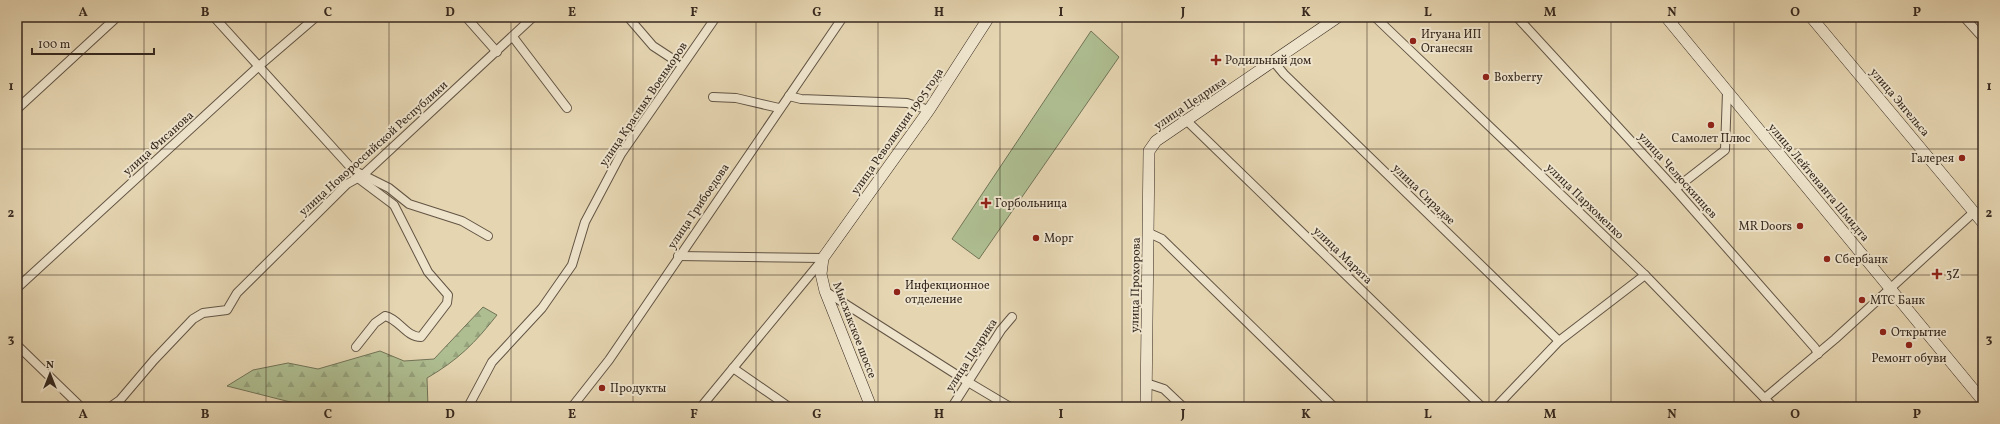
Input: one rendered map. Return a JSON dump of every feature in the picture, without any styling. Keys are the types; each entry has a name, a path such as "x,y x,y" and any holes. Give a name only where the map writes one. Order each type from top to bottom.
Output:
{"street":[{"path":"17,109 117,17"},
{"path":"214,17 353,170 394,205 428,272 448,295 447,303 421,337 414,337 392,318 385,316 375,323 356,347"},
{"name":"улица Фисанова","path":"17,288 259,66 316,17"},
{"path":"466,17 497,52"},
{"name":"улица Новороссийской Республики","path":"110,407 120,400 154,360 193,319 203,313 227,310 238,293 249,281 342,189 360,177 497,52 533,17"},
{"path":"628,17 653,46 682,65"},
{"name":"улица Красных Военморов","path":"468,407 492,362 542,308 572,265 585,222 621,154 716,17"},
{"name":"улица Грибоедова","path":"572,407 609,360 678,256 843,17"},
{"name":"улица Революции 1905 года","path":"701,407 823,260 929,110 989,17"},
{"name":"улица Цедрика","path":"1147,164 1149,151 1156,141 1188,121 1338,17"},
{"name":"улица Пархоменко","path":"1375,17 1646,275 1774,407"},
{"name":"улица Челюскинцев","path":"1517,17 1675,189 1815,348 1818,354"},
{"name":"улица Энгельса","path":"1811,17 1983,223"},
{"path":"1964,17 1983,38"},
{"name":"улица Лейтенанта Шмидта","path":"1671,19 1727,92 1983,401"},
{"path":"513,36 567,108"},
{"name":"улица Сирадзе","path":"1274,62 1334,124 1559,341"},
{"path":"1675,189 1725,150 1727,92"},
{"path":"789,96 801,99 907,103 929,110"},
{"path":"714,97 736,98 779,108"},
{"name":"улица Марата","path":"1188,121 1482,407"},
{"name":"улица Прохорова","path":"1146,407 1149,233 1147,164"},
{"path":"360,177 389,188 409,204 462,221 488,236"},
{"path":"1765,398 1818,354 1974,212"},
{"path":"1149,233 1162,239 1334,407"},
{"path":"678,256 802,258 823,260"},
{"path":"802,258 810,265 808,279"},
{"name":"Мысхакское шоссе","path":"823,260 821,274 825,291 871,407"},
{"path":"1496,407 1559,341 1646,275"},
{"path":"825,291 1010,407"},
{"name":"улица Цедрика","path":"952,407 1001,330 1012,317"},
{"path":"17,345 81,407"},
{"path":"733,368 789,407"},
{"path":"1146,383 1164,389 1183,407"}],"green space":[{"path":"1091,31 1119,57 979,259 952,239"},
{"path":"483,307 497,315 481,334 457,358 427,378 428,407 376,407 364,403 358,407 310,407 227,386 253,370 288,363 318,369 380,351 404,361 434,359"}],"place":[{"name":"Игуана ИП Оганесян","path":"1413,41"},
{"name":"Родильный дом","path":"1216,60"},
{"name":"Boxberry","path":"1486,77"},
{"name":"Самолет Плюс","path":"1711,125"},
{"name":"Галерея","path":"1962,158"},
{"name":"Горбольница","path":"986,203"},
{"name":"MR Doors","path":"1800,226"},
{"name":"Морг","path":"1036,238"},
{"name":"Сбербанк","path":"1827,259"},
{"name":"3Z","path":"1937,274"},
{"name":"Инфекционное отделение","path":"897,292"},
{"name":"МТС Банк","path":"1862,300"},
{"name":"Открытие","path":"1883,332"},
{"name":"Ремонт обуви","path":"1909,345"},
{"name":"Продукты","path":"602,388"}]}
